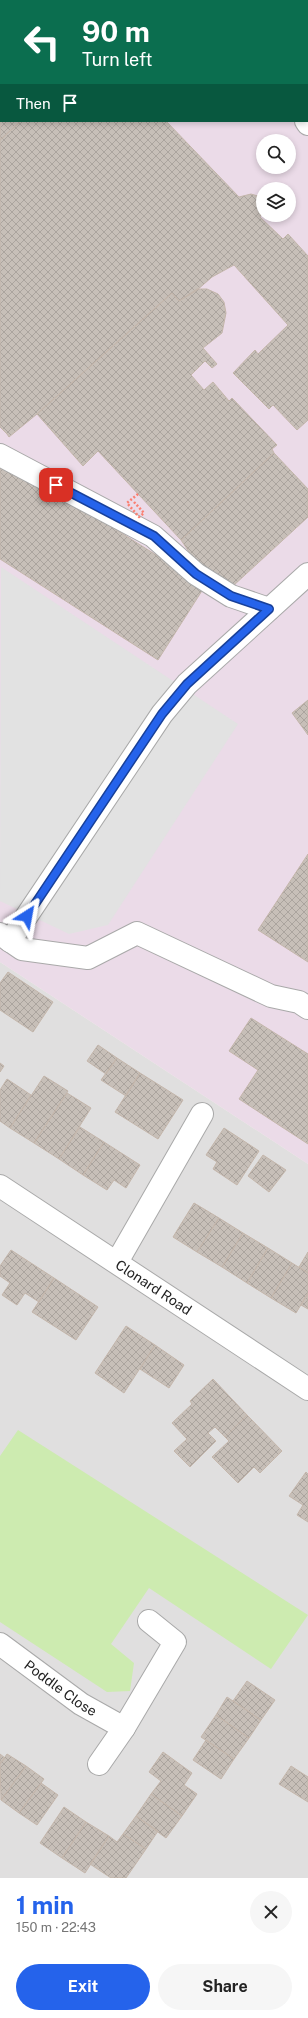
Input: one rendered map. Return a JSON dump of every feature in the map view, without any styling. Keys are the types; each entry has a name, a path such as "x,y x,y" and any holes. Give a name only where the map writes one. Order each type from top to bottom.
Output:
{"street":[{"path":"49,0 54,0"},
{"path":"0,455 154,536 196,574 231,596 269,609"},
{"path":"308,574 187,684 162,714 5,937 22,949 88,958 137,933 271,996 299,1002 308,1008"},
{"path":"117,1262 202,1114"},
{"name":"Clonard Road","path":"0,1186 308,1388"},
{"path":"99,1764 124,1728 175,1642 149,1621"},
{"name":"Poddle Close","path":"0,1644 81,1704 124,1728"}],"path":[{"path":"134,502 144,513 140,517 127,503 138,494"}],"shaded area":[{"path":"0,122 307,122 308,124 308,1164 0,962"},
{"path":"1,567 238,724 108,925 69,934 0,901"},
{"path":"0,962 308,1164 308,1878 0,1878"}],"green space":[{"path":"18,1430 308,1615 271,1669 149,1588 111,1644 134,1663 130,1691 107,1692 0,1622 0,1456"}],"building":[{"path":"0,122 20,122 0,140"},
{"path":"20,122 167,122 239,197 251,194 256,196 256,222 265,222 283,239 288,234 308,256 308,420 297,430 273,405 269,409 233,373 255,350 258,354 288,325 234,265 212,277 196,291 179,301 172,293 37,414 9,437 0,427 0,140"},
{"path":"197,289 207,289 218,294 224,302 226,313 222,333 203,348 217,364 212,368 205,361 191,375 204,390 213,382 229,401 232,398 277,445 272,449 274,453 181,540 98,451 83,466 37,414 172,293 179,301"},
{"path":"274,453 308,489 308,517 233,586 200,568 181,540"},
{"path":"0,456 205,586 158,660 0,559"},
{"path":"308,700 308,735 292,713"},
{"path":"308,854 308,962 258,930"},
{"path":"8,972 53,1002 33,1032 0,1010 0,983"},
{"path":"251,1018 308,1054 308,1144 239,1099 258,1070 229,1051"},
{"path":"98,1045 117,1058 106,1074 87,1061"},
{"path":"117,1058 140,1073 126,1096 101,1080"},
{"path":"0,1063 4,1066 0,1072"},
{"path":"140,1073 183,1100 158,1139 115,1112"},
{"path":"44,1076 68,1091 34,1143 10,1128"},
{"path":"7,1079 31,1095 10,1128 0,1121 0,1090"},
{"path":"67,1093 91,1108 59,1159 34,1143"},
{"path":"80,1127 104,1142 83,1175 59,1159"},
{"path":"224,1128 259,1151 237,1185 213,1169 217,1162 206,1155"},
{"path":"104,1142 140,1165 126,1188 114,1180 107,1190 83,1175"},
{"path":"263,1155 286,1170 269,1192 248,1176"},
{"path":"194,1203 219,1218 197,1252 173,1237"},
{"path":"219,1218 243,1233 222,1267 197,1252"},
{"path":"243,1233 268,1248 247,1283 222,1267"},
{"path":"268,1248 292,1263 271,1298 247,1283"},
{"path":"11,1250 54,1278 39,1302 25,1293 17,1305 2,1295 10,1283 0,1276 0,1266"},
{"path":"308,1252 308,1273 299,1267"},
{"path":"292,1263 308,1273 308,1293 296,1313 271,1298"},
{"path":"54,1278 98,1307 76,1340 32,1312"},
{"path":"308,1293 308,1309 301,1305"},
{"path":"126,1326 155,1345 124,1393 95,1373"},
{"path":"155,1345 184,1365 169,1388 140,1369"},
{"path":"213,1379 247,1415 225,1437 215,1427 208,1433 216,1441 190,1467 174,1451 187,1439 172,1423 192,1404 190,1401"},
{"path":"247,1415 282,1451 260,1473 254,1467 238,1483 212,1457 229,1441 225,1437"},
{"path":"306,1472 308,1474 308,1522 297,1515 303,1505 289,1496"},
{"path":"247,1681 275,1700 261,1720 233,1701"},
{"path":"227,1697 261,1720 249,1738 216,1715"},
{"path":"216,1715 249,1738 234,1759 201,1737"},
{"path":"206,1740 234,1759 221,1779 193,1760"},
{"path":"163,1752 192,1773 184,1785 197,1794 182,1816 151,1794 161,1781 149,1772"},
{"path":"0,1754 5,1758 0,1764"},
{"path":"7,1754 26,1766 1,1800 0,1764"},
{"path":"26,1766 44,1779 19,1813 1,1800"},
{"path":"291,1766 308,1777 308,1802 279,1784"},
{"path":"41,1783 58,1795 37,1825 19,1813"},
{"path":"151,1794 182,1816 166,1838 136,1816"},
{"path":"64,1807 86,1822 62,1858 40,1843"},
{"path":"136,1816 158,1831 146,1849 123,1834"},
{"path":"86,1822 109,1836 85,1873 62,1858"},
{"path":"123,1834 146,1849 126,1878 111,1878 90,1864 109,1836 117,1842"}],"route":[{"path":"27,916 162,714 187,684 269,609 231,596 196,574 154,536 56,485"}]}
